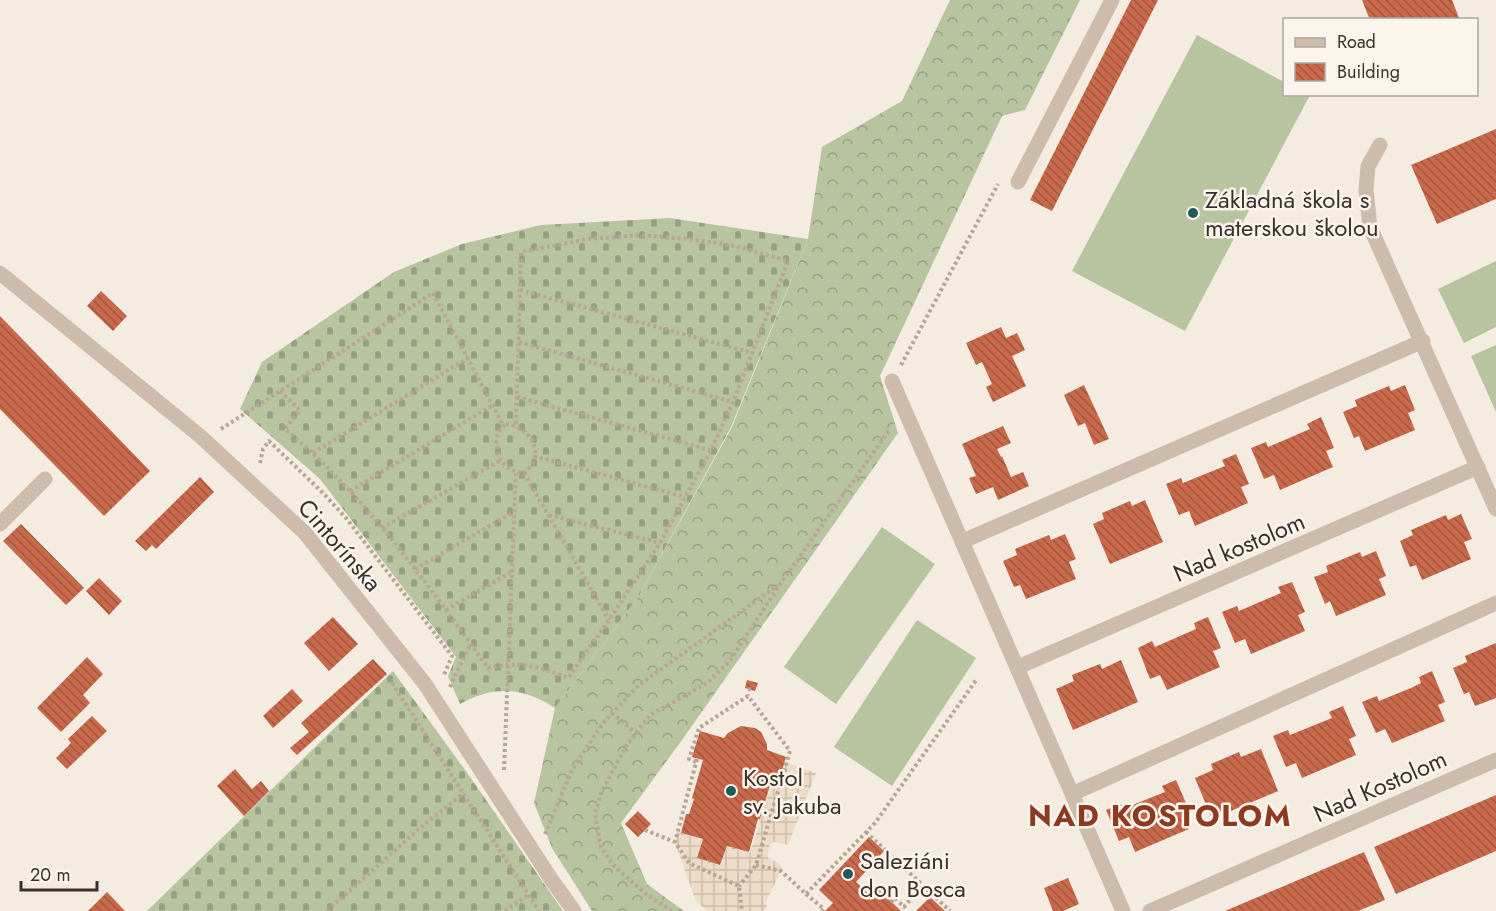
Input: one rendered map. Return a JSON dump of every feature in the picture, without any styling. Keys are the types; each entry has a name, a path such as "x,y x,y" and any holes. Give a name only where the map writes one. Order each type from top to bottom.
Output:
{"street":[{"path":"1018,182 1112,0"},
{"path":"1380,145 1368,166 1366,190 1370,226 1496,509"},
{"name":"Cintorínska","path":"0,273 204,440 305,532 425,684 444,701 551,879 574,911"},
{"path":"963,541 1423,341"},
{"path":"892,381 1123,911"},
{"name":"Nad kostolom","path":"1018,667 1478,467"},
{"path":"0,524 45,479"},
{"path":"1072,794 1496,603"},
{"name":"Nad Kostolom","path":"1150,911 1496,760"}],"path":[{"path":"892,381 1002,177"},
{"path":"280,391 300,410 285,429 313,453 382,528 488,668 508,664 535,667 568,678 660,543 711,450 753,353 788,261 735,246 697,240 640,236 588,239 521,252 516,425"},
{"path":"520,290 753,353"},
{"path":"204,440 433,293 503,425"},
{"path":"519,342 733,402"},
{"path":"313,453 468,358"},
{"path":"517,397 711,450"},
{"path":"350,491 493,405"},
{"path":"672,911 646,894 615,867 601,847 595,813 602,791 626,746 650,715 707,683 729,662 781,583 905,408"},
{"path":"524,473 534,462 534,448 527,432 516,425 503,425 498,430 496,445 501,460 508,468 524,473 609,620"},
{"path":"260,463 263,449 269,441 324,494 370,548 452,656 443,677 444,701"},
{"path":"534,456 685,497"},
{"path":"382,528 501,460"},
{"path":"504,780 516,471"},
{"path":"414,569 514,512"},
{"path":"549,515 660,543"},
{"path":"446,610 511,572"},
{"path":"543,839 572,770 612,713 639,685 781,583"},
{"path":"444,701 470,644"},
{"path":"806,894 875,823 977,679"},
{"path":"392,683 539,911"},
{"path":"675,842 697,760 689,759 699,728 748,696 750,690"},
{"path":"742,911 739,886 756,865 790,751 748,696"},
{"path":"612,713 636,733"},
{"path":"327,911 420,828 464,793"},
{"path":"645,830 675,842 689,863 739,886"},
{"path":"866,832 950,911"},
{"path":"836,863 841,867"},
{"path":"756,865 781,871 824,909 822,911"},
{"path":"891,902 895,898 904,907 923,885"},
{"path":"505,911 528,895"}],"green space":[{"path":"950,0 1080,0 1025,110 1002,116 880,376 898,433 621,823 647,884 684,911 592,911 552,848 534,803 555,708 639,596 732,427 808,239 822,147 902,101"},
{"path":"1197,35 1283,81 1283,96 1309,96 1185,331 1072,271"},
{"path":"670,218 808,239 731,427 639,596 555,708 520,692 508,691 485,694 460,704 448,676 456,657 320,479 240,409 262,362 394,272 462,244 541,225"},
{"path":"1496,261 1496,327 1464,343 1438,289"},
{"path":"1496,345 1496,412 1471,356"},
{"path":"882,527 935,564 836,704 784,667"},
{"path":"917,620 976,658 892,786 834,747"},
{"path":"393,671 563,911 147,911"}],"shaded area":[{"path":"785,762 816,773 788,845 774,842 770,844 767,855 769,859 779,863 782,868 765,904 767,906 764,911 707,911 696,901 675,843 677,832 702,840 697,858 708,862 721,865 727,847 750,853 772,783 779,785"}],"building":[{"path":"1131,0 1158,0 1052,211 1030,200"},
{"path":"1362,0 1452,0 1459,18 1369,18"},
{"path":"1496,129 1496,199 1437,224 1411,165"},
{"path":"101,291 127,316 113,331 87,306"},
{"path":"0,316 150,471 104,516 0,409"},
{"path":"1001,327 1006,338 1017,333 1025,350 1012,356 1026,386 993,402 986,387 992,384 982,362 976,365 966,343"},
{"path":"1084,385 1109,439 1094,445 1085,423 1078,426 1064,395"},
{"path":"1405,385 1415,410 1408,413 1415,430 1365,451 1359,436 1354,438 1343,412 1357,406 1355,400 1389,386 1391,391"},
{"path":"1321,417 1334,448 1326,451 1333,467 1280,490 1274,475 1264,479 1251,448 1266,442 1268,447 1310,429 1307,424"},
{"path":"1003,426 1011,443 997,449 1011,477 1023,472 1029,486 998,500 993,487 976,494 969,478 976,476 962,444"},
{"path":"1236,454 1249,484 1241,487 1248,503 1195,526 1189,511 1179,515 1166,484 1181,478 1183,483 1225,466 1222,460"},
{"path":"200,477 214,492 156,549 152,545 146,551 135,541"},
{"path":"1145,500 1163,542 1110,564 1093,524 1104,519 1102,513 1130,501 1132,506"},
{"path":"1461,514 1472,539 1464,542 1471,559 1422,580 1416,565 1410,567 1400,541 1413,535 1411,530 1446,515 1448,520"},
{"path":"21,524 84,588 66,605 3,541"},
{"path":"1065,534 1076,559 1069,562 1076,579 1026,599 1020,585 1014,587 1003,561 1017,555 1015,549 1049,535 1051,540"},
{"path":"1376,551 1386,576 1379,579 1386,595 1336,616 1330,601 1325,604 1314,577 1328,572 1326,566 1360,552 1362,557"},
{"path":"99,578 122,601 109,615 86,591"},
{"path":"1292,582 1305,612 1298,615 1305,631 1251,654 1245,639 1235,643 1222,612 1237,606 1239,611 1281,593 1278,587"},
{"path":"333,617 358,644 329,671 304,643"},
{"path":"1208,617 1221,648 1213,651 1220,667 1167,690 1160,675 1150,679 1138,648 1152,641 1155,647 1196,629 1194,623"},
{"path":"1496,643 1496,698 1475,706 1469,692 1464,694 1453,668 1467,662 1465,656"},
{"path":"87,657 103,674 83,695 90,703 61,732 37,708"},
{"path":"373,659 387,674 297,755 290,748 309,732 301,723"},
{"path":"1121,660 1138,702 1073,730 1056,689 1074,681 1072,675 1100,664 1102,669"},
{"path":"1432,671 1445,702 1438,705 1445,721 1392,743 1385,729 1376,733 1362,702 1377,696 1379,701 1411,688 1421,683 1419,677"},
{"path":"747,680 758,683 755,691 745,688"},
{"path":"292,689 303,701 273,728 263,716"},
{"path":"1343,706 1356,736 1349,739 1356,755 1302,778 1296,763 1286,767 1273,736 1288,730 1290,735 1332,718 1329,712"},
{"path":"92,716 107,731 67,769 56,758 71,743 68,739"},
{"name":"Kostol sv. Jakuba","path":"741,726 755,728 761,732 767,744 767,750 786,757 778,784 771,782 749,852 727,846 720,865 697,858 703,839 681,833 686,814 689,814 694,799 692,798 703,760 692,757 700,731 724,738"},
{"path":"1261,749 1278,791 1212,819 1195,778 1213,770 1211,764 1239,752 1241,757"},
{"path":"235,769 252,789 261,781 269,791 244,816 217,786"},
{"path":"1176,780 1189,810 1182,813 1189,829 1135,852 1129,837 1119,841 1106,810 1121,804 1123,809 1165,792 1162,786"},
{"path":"1496,795 1496,851 1396,894 1374,847"},
{"path":"638,811 651,824 638,837 625,824"},
{"name":"Saleziáni don Bosca","path":"869,837 884,851 856,882 871,896 878,889 901,911 825,911 833,903 819,890"},
{"path":"1364,852 1385,900 1358,911 1225,911"},
{"path":"1068,878 1079,904 1063,911 1053,911 1044,888"},
{"path":"107,892 125,911 88,911"},
{"name":"Saleziáni don Bosca","path":"930,897 945,911 916,911"}],"place":[{"name":"Základná škola s materskou školou","path":"1193,213"},
{"name":"Kostol sv. Jakuba","path":"731,791"},
{"name":"Saleziáni don Bosca","path":"848,874"}],"district":[{"name":"NAD KOSTOLOM","path":"1160,815"}]}
